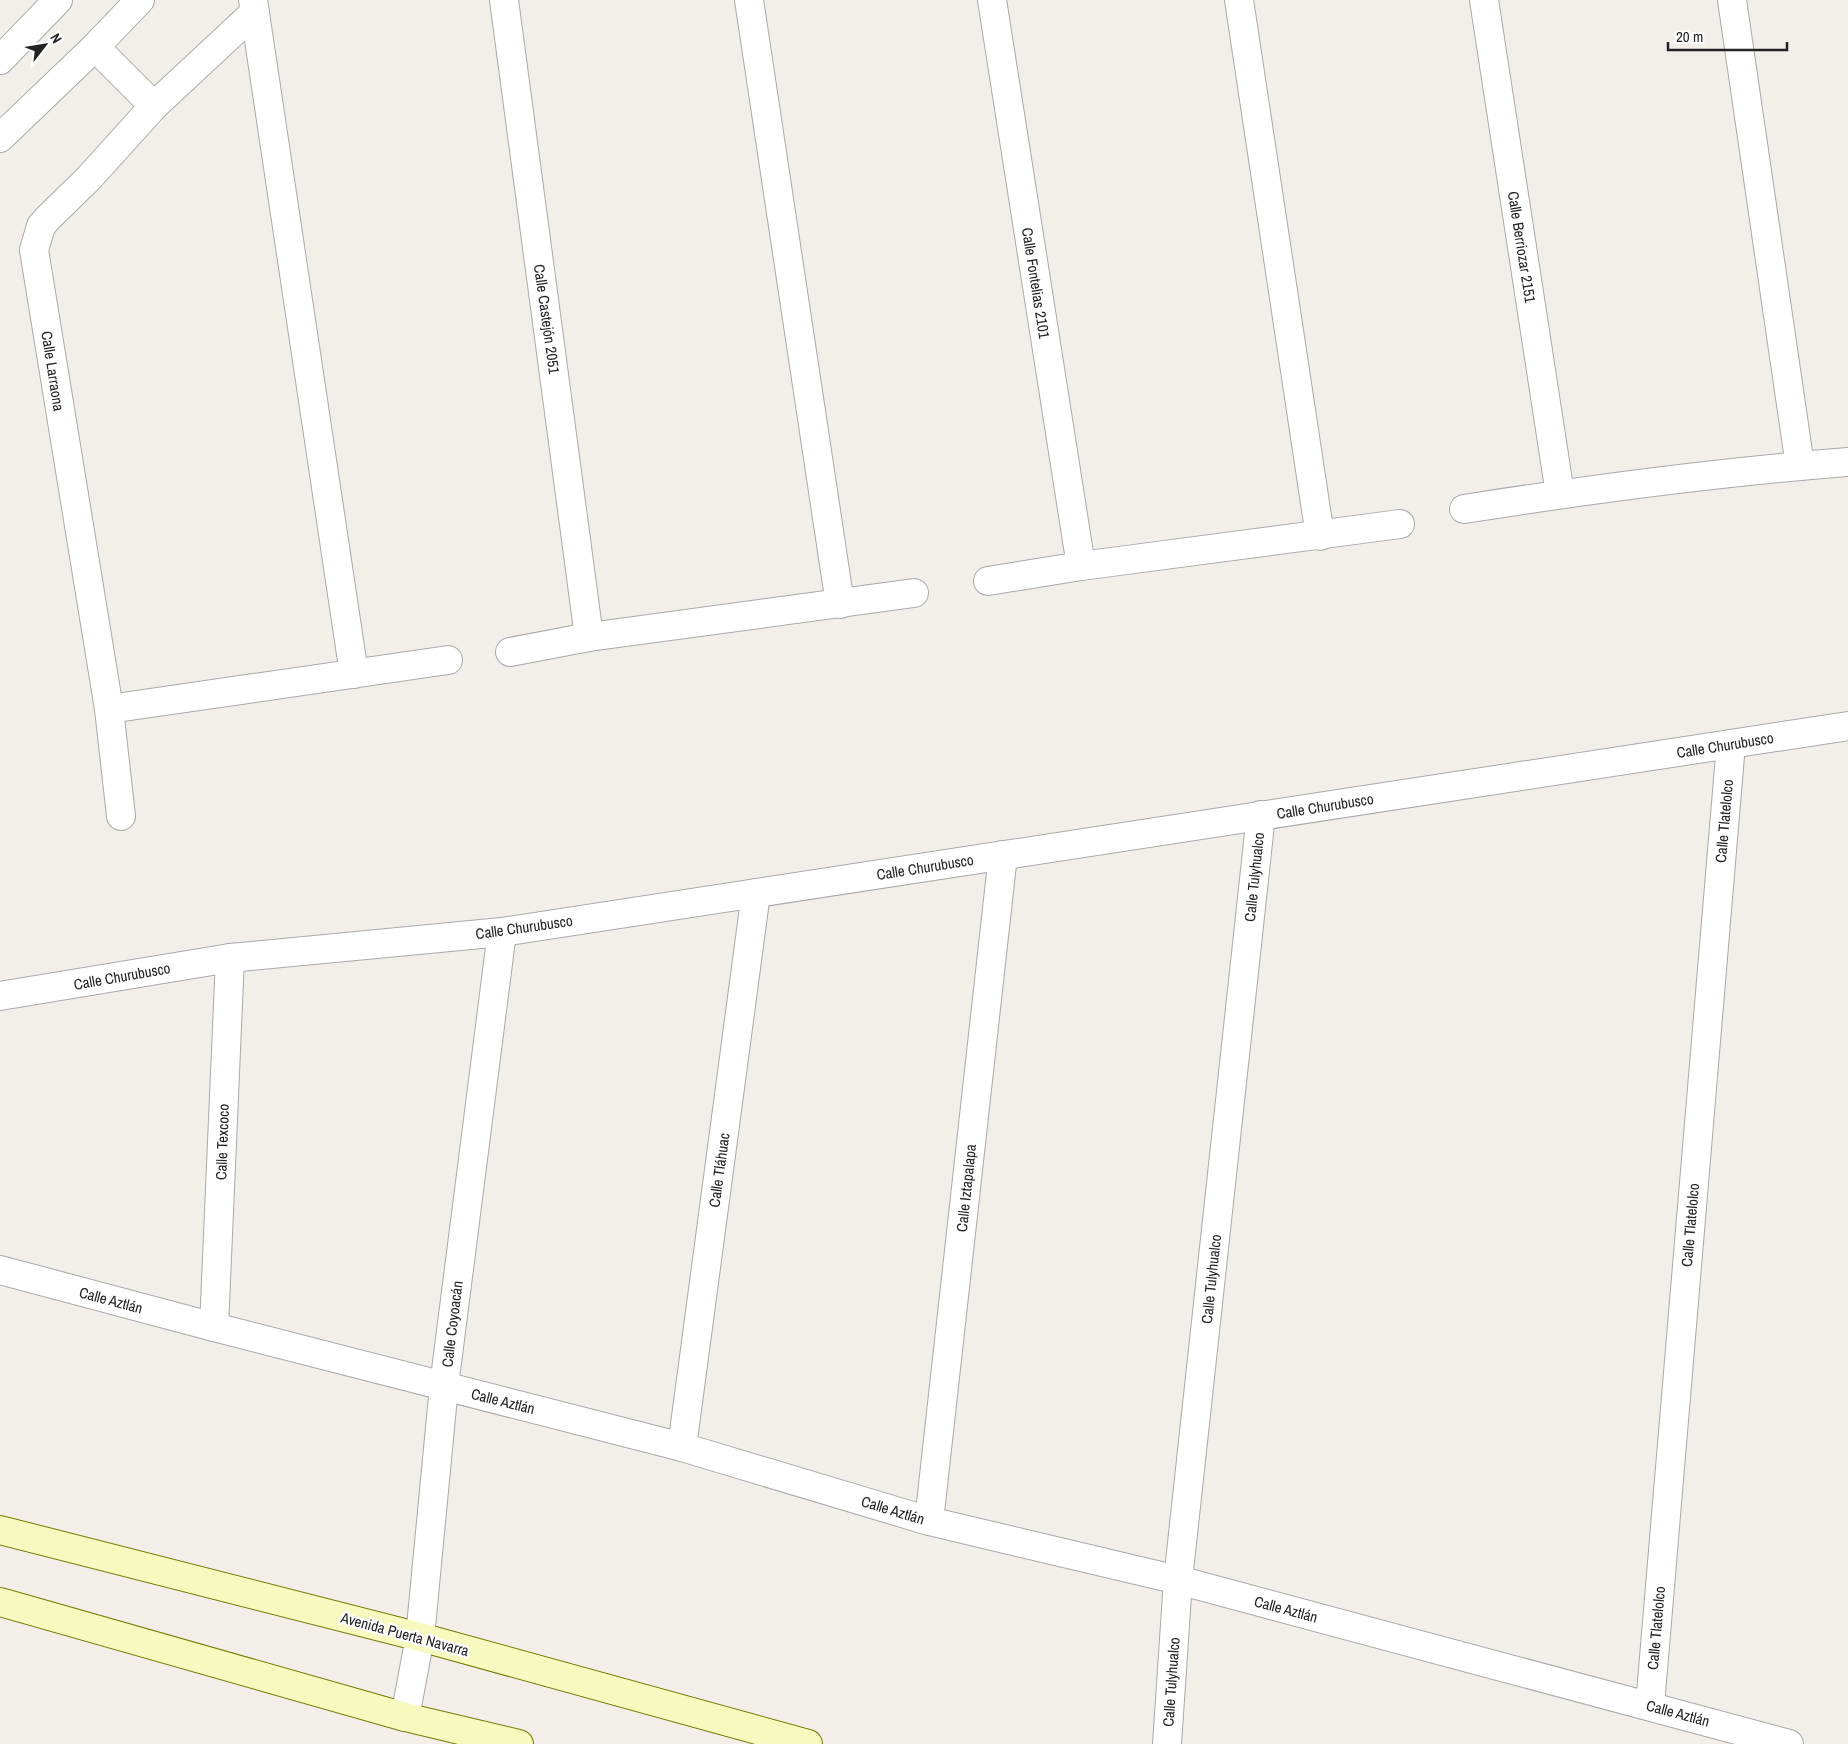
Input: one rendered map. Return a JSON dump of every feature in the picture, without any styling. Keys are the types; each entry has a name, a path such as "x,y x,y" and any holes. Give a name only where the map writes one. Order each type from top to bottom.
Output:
{"street":[{"path":"0,60 58,0"},
{"path":"0,138 95,47 140,0"},
{"name":"Calle Castejón 2051","path":"504,0 589,637"},
{"path":"749,0 840,604"},
{"name":"Calle Fontelias 2101","path":"992,0 1081,566"},
{"path":"1239,0 1320,536"},
{"name":"Calle Berriozar 2151","path":"1484,0 1560,494"},
{"path":"1732,0 1800,466"},
{"name":"Calle Larraona","path":"122,816 110,709 34,250 41,226 48,218 90,178 154,106 254,6"},
{"name":"Calle Larraona","path":"254,6 354,674"},
{"path":"95,47 154,106"},
{"path":"1464,509 1560,494 1848,462"},
{"path":"988,581 1081,566 1400,524"},
{"path":"510,652 589,637 914,593"},
{"path":"110,709 448,660"},
{"name":"Calle Churubusco","path":"0,996 230,958 502,932 1848,726"},
{"name":"Calle Tlatelolco","path":"1650,1706 1731,744"},
{"name":"Calle Tulyhualco","path":"1167,1744 1178,1580 1261,816"},
{"name":"Calle Iztapalapa","path":"929,1521 1003,855"},
{"name":"Calle Tláhuac","path":"682,1447 756,893"},
{"name":"Calle Coyoacán","path":"405,1718 420,1637 444,1386 502,932"},
{"name":"Calle Texcoco","path":"214,1327 230,958"},
{"name":"Calle Aztlán","path":"0,1270 682,1447 929,1521 1178,1580 1789,1744"},
{"name":"Avenida Puerta Navarra","path":"0,1530 420,1637 808,1744"},
{"path":"0,1602 483,1740 520,1744"}]}
